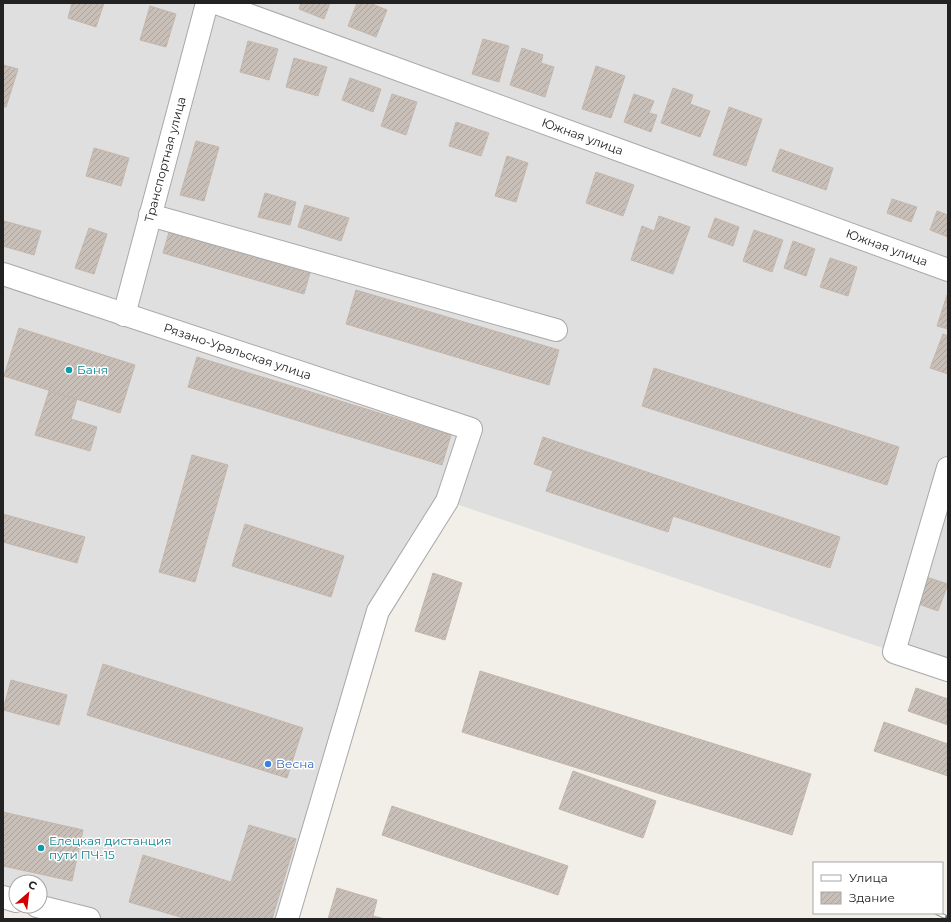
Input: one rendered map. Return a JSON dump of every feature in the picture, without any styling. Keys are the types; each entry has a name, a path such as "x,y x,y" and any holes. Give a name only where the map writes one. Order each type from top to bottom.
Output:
{"street":[{"name":"Транспортная улица","path":"124,315 207,3"},
{"name":"Южная улица","path":"216,3 948,270"},
{"path":"150,215 556,330"},
{"name":"Рязано-Уральская улица","path":"3,274 471,429 447,501 378,611 287,919"},
{"path":"948,468 894,652 948,670"},
{"path":"48,909 89,919"}],"shaded area":[{"path":"3,3 948,3 948,670 447,501 378,611 287,919 91,919 48,908 48,874 8,874 8,898 3,897"}],"building":[{"path":"72,3 104,3 96,27 68,18"},
{"path":"301,3 330,3 324,19 299,9"},
{"path":"357,3 370,3 387,10 376,37 348,26"},
{"path":"150,6 176,14 166,47 140,40"},
{"path":"483,39 509,46 499,82 472,74"},
{"path":"248,41 278,49 269,80 240,72"},
{"path":"522,48 543,55 541,63 554,67 545,97 510,85"},
{"path":"294,58 327,67 318,96 286,87"},
{"path":"3,65 18,69 6,107 3,107"},
{"path":"596,66 625,76 611,118 582,109"},
{"path":"350,78 381,89 373,112 342,100"},
{"path":"673,88 693,95 690,104 710,111 700,137 661,123"},
{"path":"392,94 417,102 406,135 381,126"},
{"path":"634,94 654,101 649,113 657,115 651,132 624,122"},
{"path":"729,107 762,119 746,166 713,155"},
{"path":"456,122 489,133 481,156 449,146"},
{"path":"196,141 219,147 204,201 180,195"},
{"path":"94,148 129,158 121,186 86,176"},
{"path":"780,149 833,168 826,190 772,171"},
{"path":"507,156 528,163 516,202 495,196"},
{"path":"596,172 634,185 623,216 586,203"},
{"path":"265,193 296,202 290,225 258,217"},
{"path":"892,199 917,207 911,222 887,213"},
{"path":"305,205 349,218 341,241 298,227"},
{"path":"937,211 948,215 948,237 930,230"},
{"path":"659,216 690,227 673,274 631,260 642,226 654,231"},
{"path":"715,218 739,227 733,246 708,237"},
{"path":"4,221 41,231 34,255 3,246"},
{"path":"89,228 107,234 94,274 75,268"},
{"path":"754,230 783,240 772,272 743,261"},
{"path":"169,232 310,273 304,294 163,253"},
{"path":"793,241 815,249 806,276 784,268"},
{"path":"830,258 857,267 848,296 820,287"},
{"path":"356,290 559,350 549,385 346,324"},
{"path":"948,295 948,329 937,326"},
{"name":"Баня","path":"19,328 135,365 120,413 4,376"},
{"path":"943,334 948,336 948,374 930,368"},
{"path":"197,357 451,435 442,465 188,387"},
{"path":"654,368 899,447 887,485 642,406"},
{"path":"49,391 77,399 71,419 97,427 90,451 35,435"},
{"path":"543,437 840,537 830,568 673,516 668,532 546,491 553,471 534,464"},
{"path":"192,455 228,465 195,582 159,572"},
{"path":"3,514 85,537 77,563 3,542"},
{"path":"245,524 344,556 331,597 232,566"},
{"path":"433,573 462,583 445,640 415,631"},
{"path":"923,576 948,584 938,611 913,602"},
{"path":"103,664 303,728 287,778 87,715"},
{"path":"480,671 811,774 792,835 462,732"},
{"path":"11,680 67,695 59,725 3,710"},
{"path":"916,688 948,699 948,725 908,711"},
{"path":"884,722 948,744 948,776 874,751"},
{"path":"573,771 656,801 643,838 559,809"},
{"path":"392,806 568,866 558,895 382,835"},
{"name":"Елецкая дистанция пути ПЧ-15","path":"3,812 83,830 72,881 48,876 48,874 40,874 3,866"},
{"path":"249,825 296,839 272,919 187,919 129,902 143,855 231,882"},
{"path":"337,888 377,900 373,916 385,919 328,919"}],"railway":[{"path":"939,914 948,918"}],"place":[{"name":"Баня","path":"69,370"},
{"name":"Весна","path":"268,764"},
{"name":"Елецкая дистанция пути ПЧ-15","path":"41,848"}]}
